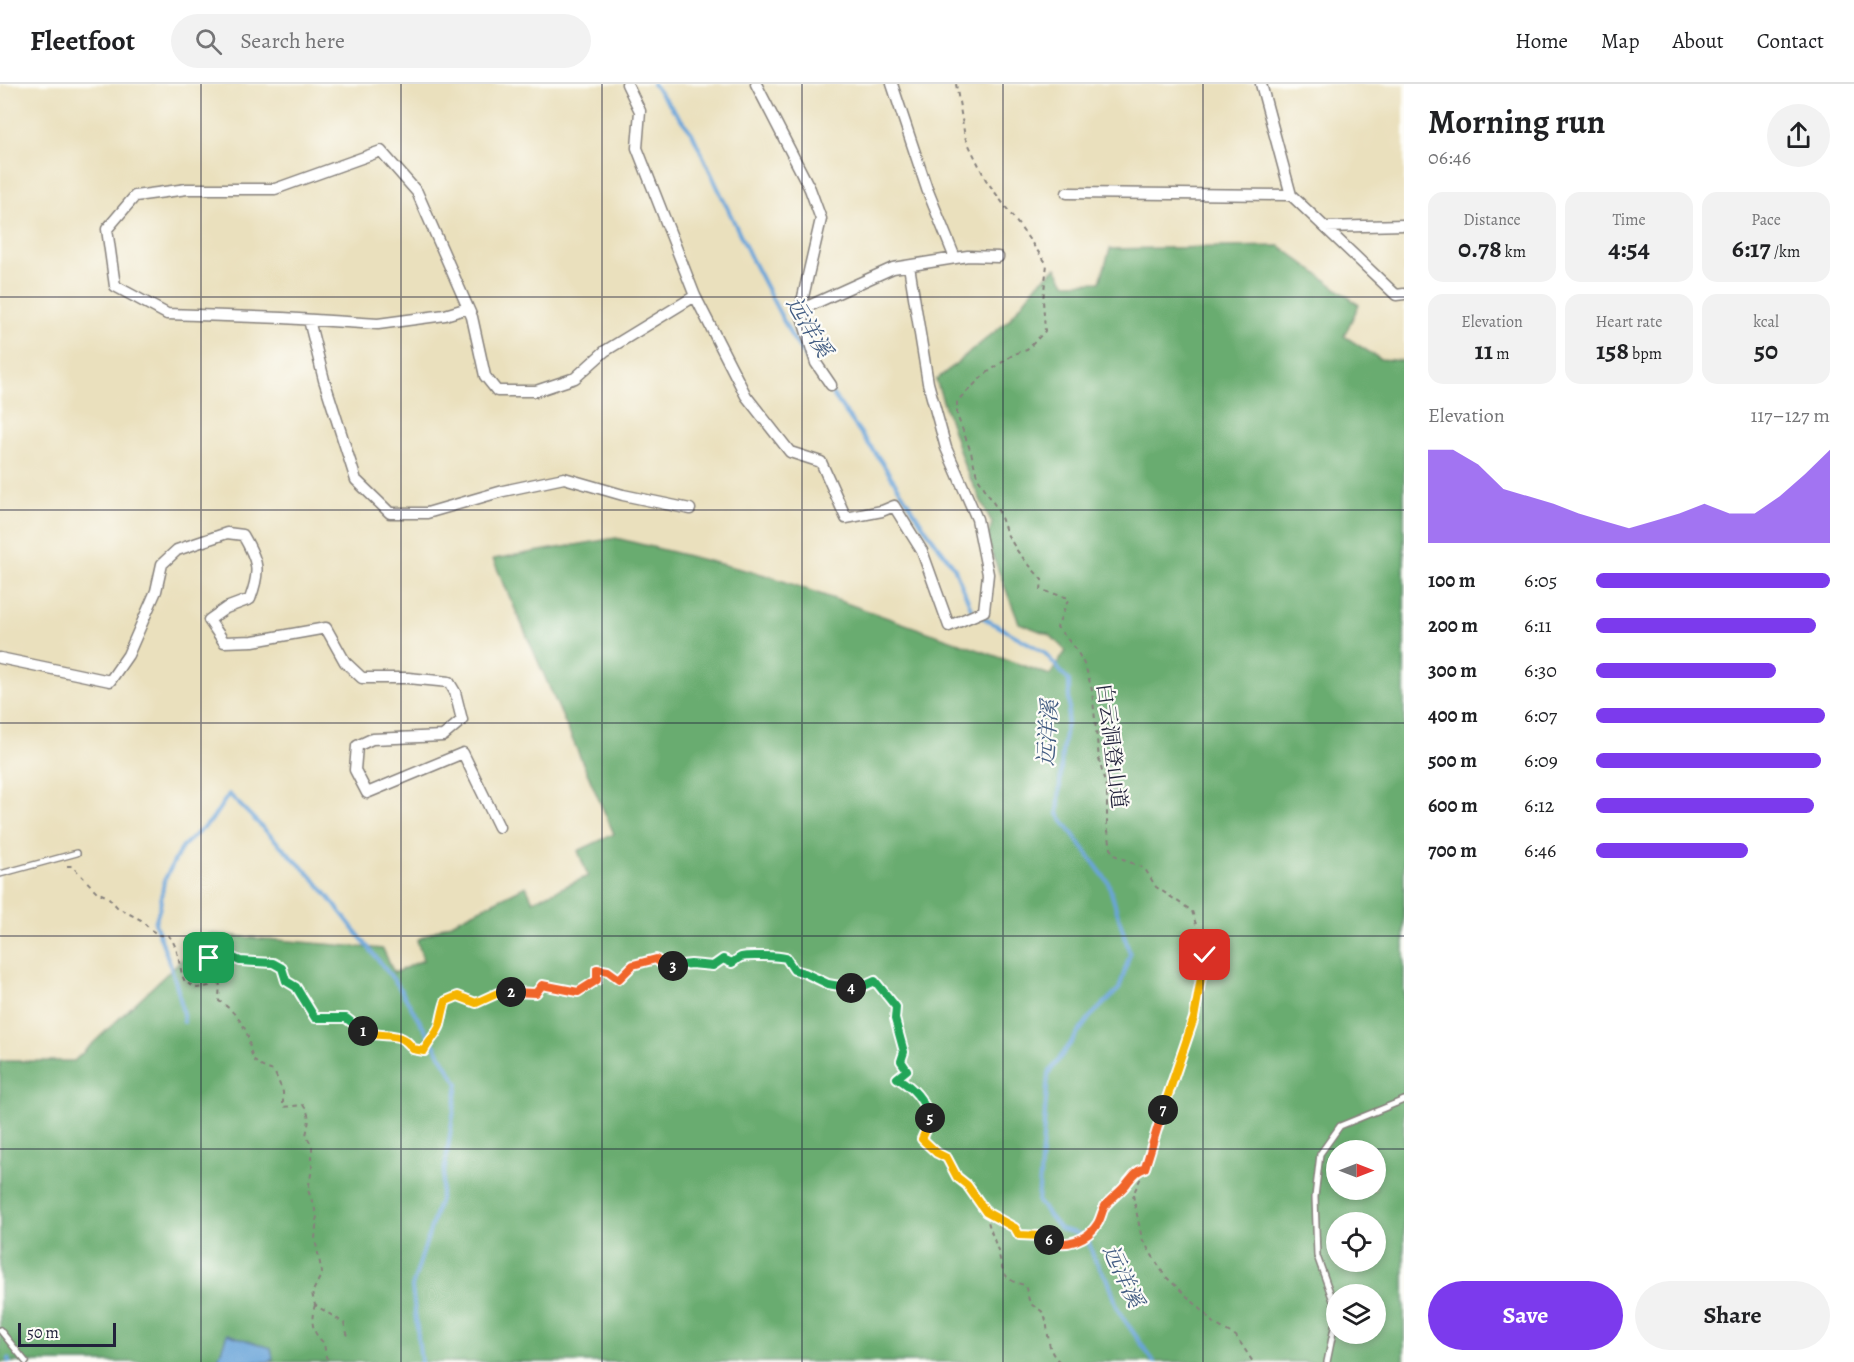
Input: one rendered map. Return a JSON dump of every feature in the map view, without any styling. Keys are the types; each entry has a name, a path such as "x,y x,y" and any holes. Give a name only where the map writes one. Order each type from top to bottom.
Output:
{"street":[{"path":"627,84 640,111 637,148 694,296 746,396 790,452 821,462 846,518 894,506 922,551 949,626 984,611 988,574 977,519 946,448 928,383 909,266"},
{"path":"756,84 810,189 821,219 800,310 816,363 831,385"},
{"path":"892,84 927,189 955,258"},
{"path":"1261,84 1291,195 1396,295 1404,294"},
{"path":"468,308 445,315 378,324 167,314 115,286 107,229 135,196 187,189 275,189 381,152 417,192 472,317 485,376 497,391 536,391 574,378 605,351 694,296"},
{"path":"1067,193 1291,195"},
{"path":"1325,226 1404,225"},
{"path":"800,310 894,268 968,256 998,257"},
{"path":"309,320 324,380 356,480 390,513 427,513 504,490 564,478 624,495 690,509"},
{"path":"0,658 110,681 132,646 156,591 162,564 177,550 228,533 243,535 256,558 257,581 250,599 226,608 209,620 224,642 253,641 326,628 345,662 362,678 408,678 449,682 455,693 462,720 442,736 372,739 357,746 355,770 367,793 463,753 499,827"}],"lane":[{"path":"0,874 77,853"},
{"path":"1327,1284 1317,1256 1316,1197 1320,1154 1340,1126 1404,1100"},
{"path":"0,1330 26,1362"},
{"path":"1327,1362 1331,1344"}],"path":[{"name":"白云洞登山道","path":"956,84 965,137 986,180 1047,264 1043,300 1046,331 1027,350 1014,354 984,375 957,401 957,415 976,476 999,512 1007,534 1018,552 1042,580 1041,590 1069,598 1057,627 1076,649 1086,668 1092,690 1099,759 1107,791 1107,825 1112,854 1145,869 1156,887 1192,911 1205,955 1194,1018 1145,1168 1133,1195 1142,1239 1165,1276 1213,1323 1236,1336 1253,1362"},
{"path":"53,858 60,865 72,866 97,892 108,897 118,908 141,920 159,935 169,936 177,946 180,971 185,982 197,988 209,986 212,970 220,976 219,1001 228,1006 248,1035 253,1060 263,1068 274,1071 284,1092 283,1107 303,1105 309,1113 306,1135 312,1146 312,1168 308,1190 317,1215 315,1239 322,1273 312,1293 315,1305 312,1312 313,1324 316,1337 324,1343 326,1357 330,1362"},
{"path":"214,967 209,958 218,951 240,961 273,963 282,968 286,981 296,987 315,1018 346,1018 364,1033 398,1035 407,1040 413,1049 424,1051 428,1041 440,1027 441,1012 446,1001 458,996 476,1003 498,993 536,993 542,985 578,992 597,980 597,969 608,971 619,979 633,965 656,959 665,967 691,964 713,966 723,959 732,963 741,957 786,958 794,970 828,984 855,989 875,981 896,1007 895,1019 904,1052 901,1061 907,1070 897,1078 915,1090 923,1100 930,1121 922,1139 937,1153 947,1158 957,1177 967,1185 986,1212 1015,1228 1019,1235 1041,1236 1056,1244 1073,1243 1092,1232 1104,1208 1128,1184 1131,1176 1145,1168"},
{"path":"986,1212 1002,1272 1013,1283 1025,1285 1032,1304 1042,1310 1046,1317 1046,1334 1050,1346 1056,1359 1060,1362"},
{"path":"315,1305 344,1323 349,1340"}],"green space":[{"path":"1280,246 1359,305 1344,336 1380,359 1404,361 1404,1362 0,1362 0,1061 74,1061 209,934 383,949 394,973 423,960 417,940 526,886 533,901 588,876 578,851 614,834 493,559 616,538 769,576 1050,675 1066,651 1050,635 1019,623 987,541 992,523 965,468 936,380 1009,320 1038,283 1056,268 1065,283 1100,282 1110,249"}],"water":[{"path":"227,1334 271,1348 273,1359 270,1362 217,1362"}],"waterway":[{"name":"远洋溪","path":"653,84 692,133 751,258 792,337 813,367"},
{"name":"远洋溪","path":"828,388 954,567 973,613"},
{"name":"远洋溪","path":"980,616 1044,652 1069,681 1069,709 1062,753 1058,814 1108,882 1130,954 1119,989 1090,1017 1048,1074 1038,1202 1060,1229 1087,1236 1094,1259 1108,1280 1119,1312 1154,1362"},
{"path":"184,1022 176,984 155,923 164,881 178,854 183,846 211,821 229,794 316,881 397,984 458,1084 440,1199 412,1287 421,1362"}],"route":[{"path":"209,958 218,951 240,961 273,963 282,968 286,981 296,987 315,1018 346,1018 364,1033 398,1035 407,1040 413,1049 424,1051 428,1041 440,1027 441,1012 446,1001 458,996 476,1003 498,993 523,991 536,993 542,985 578,992 597,980 597,969 608,971 619,979 633,965 656,959 665,967 691,964 713,966 723,959 732,963 741,957 776,956 786,958 794,970 828,984 855,989 875,981 896,1007 895,1019 904,1052 901,1061 907,1070 897,1078 915,1090 923,1100 930,1121 922,1139 937,1153 947,1158 957,1177 967,1185 986,1212 1015,1228 1019,1235 1041,1236 1056,1244 1073,1243 1092,1232 1104,1208 1128,1184 1131,1176 1145,1168 1194,1018 1205,955"}]}
